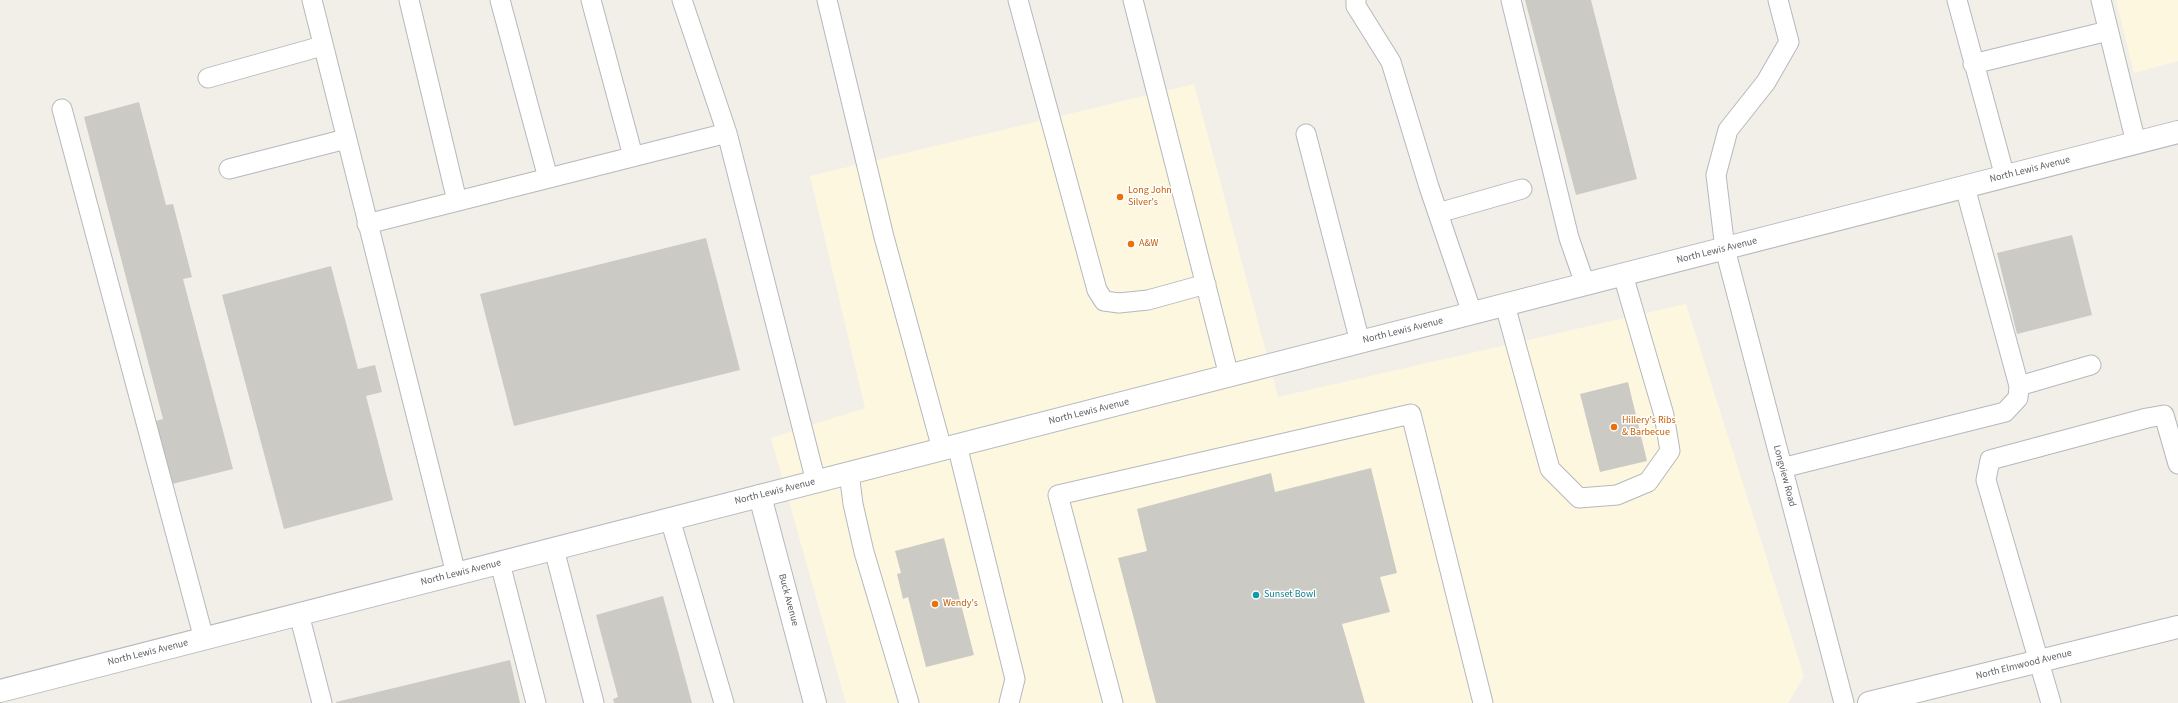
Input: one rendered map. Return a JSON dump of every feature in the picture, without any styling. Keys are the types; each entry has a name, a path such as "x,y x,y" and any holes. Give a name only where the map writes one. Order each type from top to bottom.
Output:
{"main road":[{"name":"North Lewis Avenue","path":"0,691 2178,132"},
{"name":"Buck Avenue","path":"760,496 816,703"},
{"name":"North Elmwood Avenue","path":"1869,703 2178,627"}],"lane":[{"path":"312,0 322,46 456,574"},
{"path":"409,0 457,201"},
{"path":"500,0 548,178"},
{"path":"591,0 634,156"},
{"path":"682,0 727,133 816,482"},
{"path":"827,0 878,215 949,447 1015,679 1008,703"},
{"path":"1018,0 1097,290 1104,301 1118,303 1148,300 1206,284"},
{"path":"1133,0 1206,284 1228,376"},
{"path":"1356,0 1356,6 1391,62 1438,213 1472,314"},
{"path":"1511,0 1569,238 1585,284"},
{"name":"Longview Road","path":"1778,0 1789,42 1766,82 1728,130 1716,174 1725,248 1844,703"},
{"path":"1957,0 1973,64 2005,177"},
{"path":"2101,0 2136,143"},
{"path":"1973,64 2108,31"},
{"path":"208,78 322,46"},
{"path":"62,109 204,639"},
{"path":"367,224 727,133"},
{"path":"1306,134 1360,342"},
{"path":"229,169 346,139"},
{"path":"1782,468 2005,412 2018,398 2019,386 1965,187"},
{"path":"1438,213 1522,189"},
{"path":"1505,305 1550,469 1579,498 1617,495 1648,482 1670,451 1664,415 1622,275"},
{"path":"2019,386 2091,364"},
{"path":"1113,703 1058,495 1411,414 1483,703"},
{"path":"2050,703 1986,480 1990,460 2147,418 2164,416 2178,464"},
{"path":"849,473 853,504 864,552 909,703"},
{"path":"670,519 724,703"},
{"path":"554,549 594,703"},
{"path":"500,563 536,703"},
{"path":"299,614 322,703"}],"shaded area":[{"path":"2116,0 2178,0 2178,61 2134,73"},
{"path":"1194,84 1278,397 1686,304 1804,676 1788,703 846,703 771,438 865,408 810,176"}],"building":[{"path":"1525,0 1591,0 1637,179 1576,195"},
{"path":"139,102 166,205 173,204 192,277 183,279 233,469 168,485 152,422 163,419 84,117"},
{"path":"2072,235 2092,315 2017,334 1997,253"},
{"path":"706,238 740,370 514,426 480,294"},
{"path":"331,266 358,369 375,365 382,392 366,396 393,500 284,529 222,295"},
{"name":"Hillery's Ribs & Barbecue","path":"1628,382 1647,461 1600,472 1580,394"},
{"name":"Sunset Bowl","path":"1371,468 1397,573 1380,577 1390,612 1342,624 1365,703 1156,703 1118,558 1147,551 1137,509 1271,473 1275,492"},
{"path":"944,538 974,655 926,667 908,597 903,599 897,574 901,573 895,551"},
{"path":"663,596 692,703 614,703 613,699 618,697 596,615"},
{"path":"510,660 520,703 336,703 336,702"}],"place":[{"name":"Long John Silver's","path":"1120,197"},
{"name":"A&W","path":"1131,244"},
{"name":"Hillery's Ribs & Barbecue","path":"1614,427"},
{"name":"Sunset Bowl","path":"1256,595"},
{"name":"Wendy's","path":"935,604"}]}
